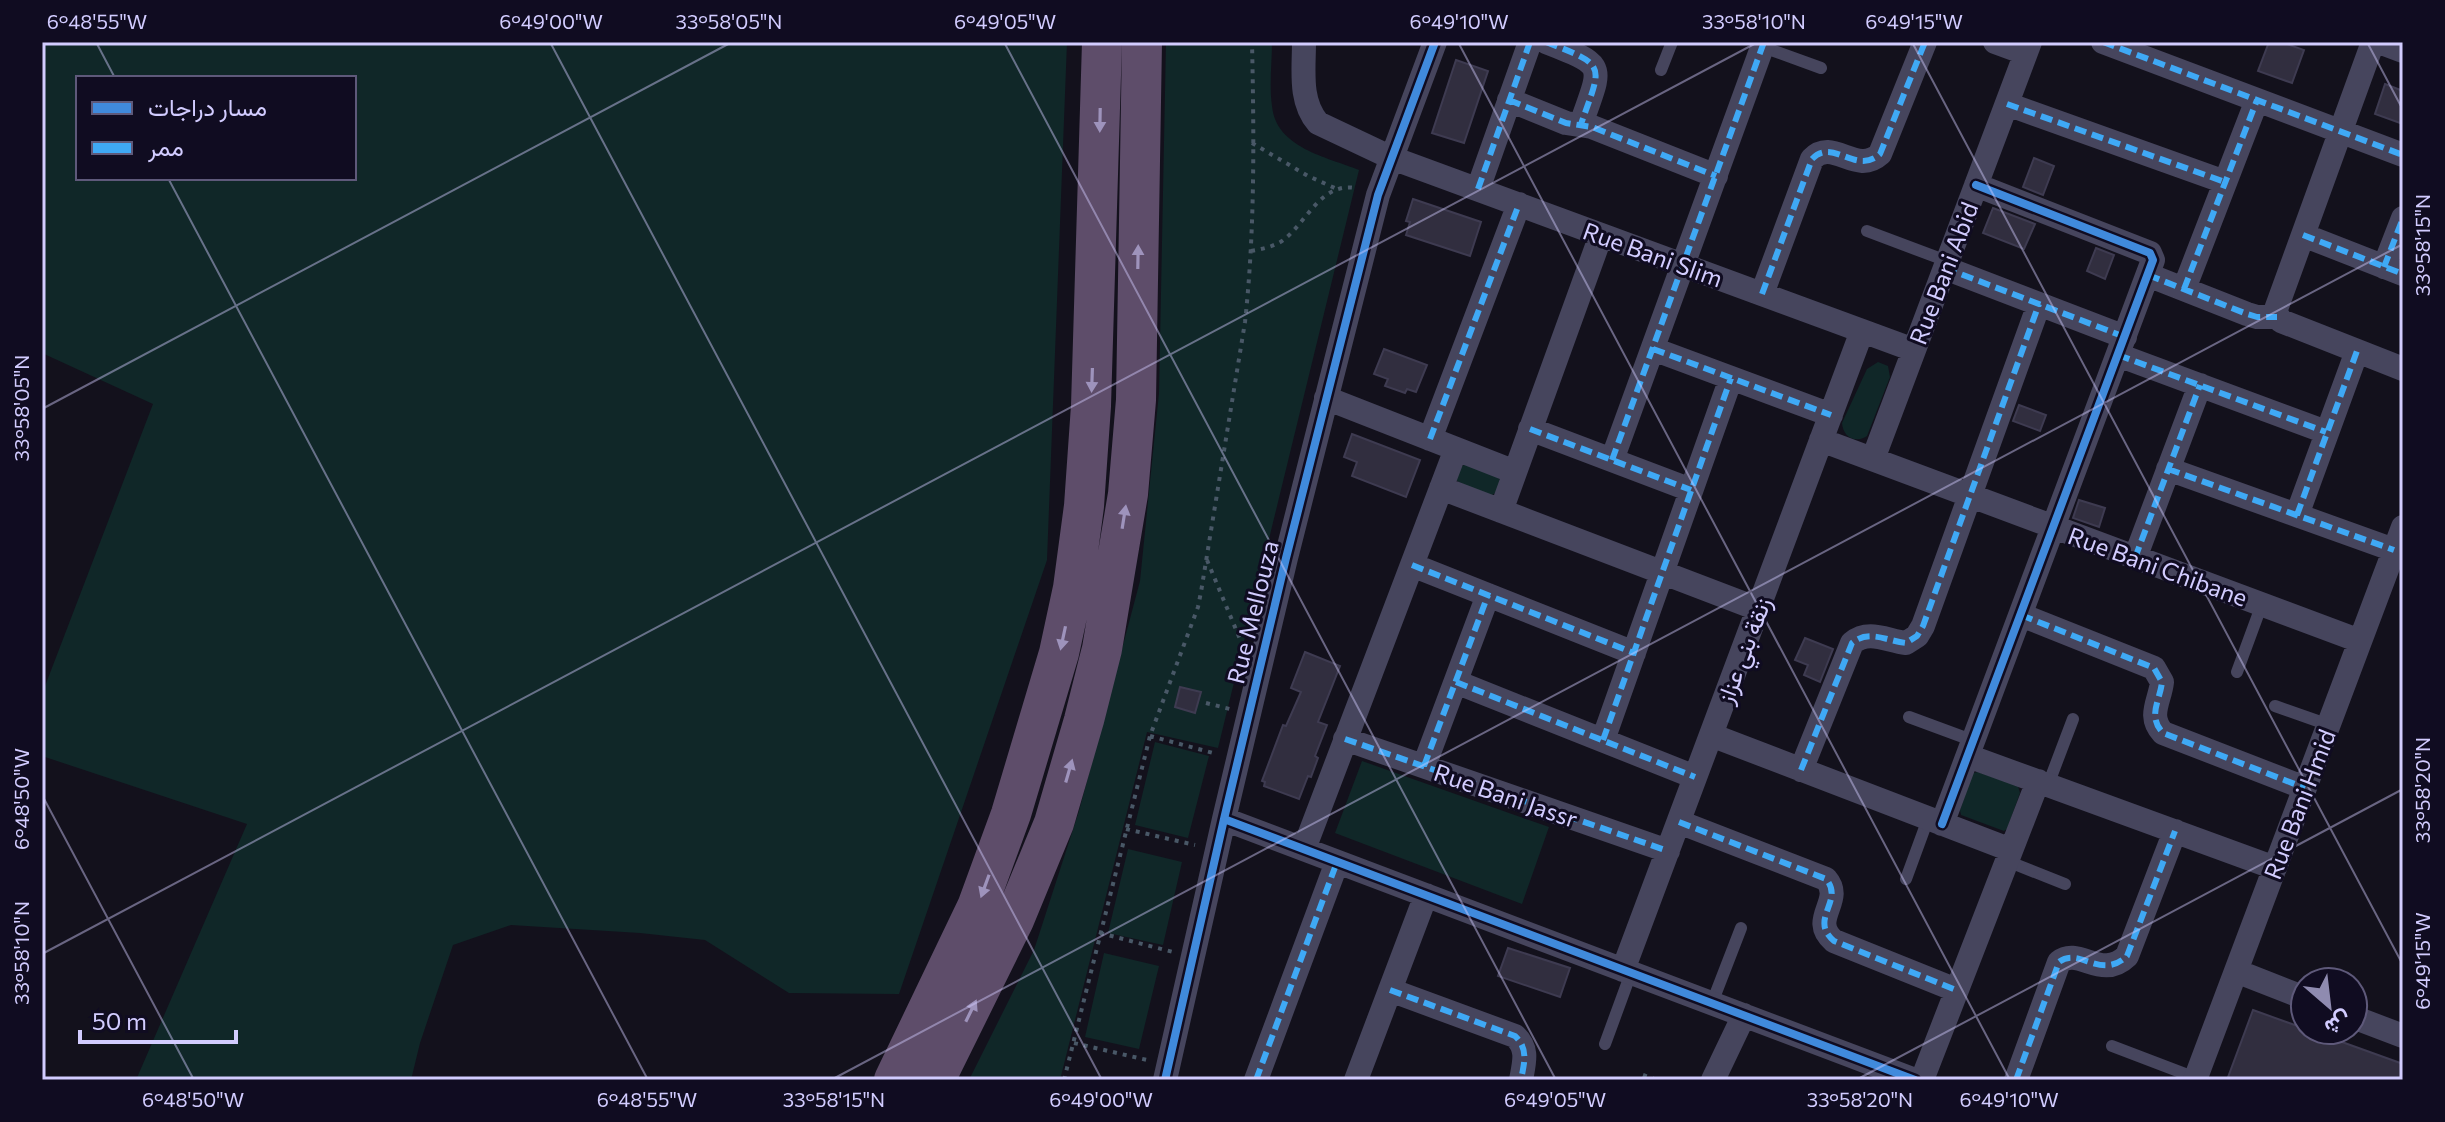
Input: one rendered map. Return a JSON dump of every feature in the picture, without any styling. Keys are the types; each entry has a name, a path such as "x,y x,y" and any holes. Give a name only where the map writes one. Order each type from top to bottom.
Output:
{"highway":[{"path":"894,1080 977,907 1011,814 1059,653 1073,588 1084,506 1091,406 1102,42"},
{"path":"935,1080 1014,920 1054,823 1102,649 1128,494 1136,400 1142,42"}],"street":[{"path":"1304,42 1305,92 1312,116 1318,123 1392,158"},
{"name":"Rue Mellouza","path":"1165,1080 1224,819 1378,195 1435,42"},
{"path":"1478,189 1530,42"},
{"path":"1546,42 1584,57 1595,67 1596,79 1581,124"},
{"path":"1762,294 1815,154 1825,151 1863,162 1880,154 1925,42"},
{"path":"1995,42 2028,48"},
{"path":"2103,42 2403,155"},
{"path":"2403,51 2376,42 2276,307 2277,317 2281,321 2403,369"},
{"path":"1612,460 1764,45"},
{"name":"Rue Bani Abid","path":"1873,459 2028,48"},
{"path":"1509,100 1716,176"},
{"path":"2184,289 2257,100"},
{"path":"2007,104 2225,182"},
{"name":"Rue Bani Slim","path":"1392,158 1914,350"},
{"path":"1935,822 1971,749 2153,260 2150,253 1976,185"},
{"path":"1430,439 1519,204"},
{"path":"2303,235 2394,271 2403,218"},
{"path":"1501,511 1601,235"},
{"path":"1946,265 2039,304 2200,385 2326,432"},
{"path":"2148,275 2257,317 2277,317"},
{"path":"1801,770 1852,643 1869,636 1906,643 1920,631 2039,304"},
{"name":"زنقة بني عزاز","path":"1627,972 1695,777 1862,331"},
{"path":"1653,349 1831,415"},
{"path":"2297,515 2357,351"},
{"path":"1603,740 1731,378"},
{"path":"2135,558 2200,385"},
{"path":"1326,398 1515,472"},
{"path":"1530,429 1691,490"},
{"name":"Rue Bani Chibane","path":"1821,440 2360,641"},
{"path":"1304,849 1456,449"},
{"path":"2168,469 2297,515 2399,539"},
{"path":"1441,488 1758,609"},
{"name":"Rue Bani Hmid","path":"2195,1079 2399,539"},
{"path":"1412,565 1634,653"},
{"path":"1424,766 1488,595"},
{"path":"2021,615 2154,668 2162,682 2154,720 2163,733 2305,788"},
{"path":"1456,682 1695,777"},
{"path":"1711,735 1935,822 2009,856"},
{"name":"Rue Bani Jassr","path":"1345,739 1668,851"},
{"path":"1971,749 2043,783 2275,868"},
{"path":"1922,1080 2009,856 2043,783"},
{"path":"1224,819 1915,1080"},
{"path":"1679,822 1826,879 1832,890 1824,926 1828,936 1956,990"},
{"path":"2016,1080 2059,962 2070,957 2109,967 2122,962 2175,831"},
{"path":"1256,1080 1337,862"},
{"path":"1356,1080 1426,895"},
{"path":"2236,971 2289,992"},
{"path":"1390,990 1515,1036 1525,1052 1521,1080"},
{"path":"1713,1080 1744,1015"},
{"path":"2369,1023 2403,1036"}],"lane":[{"path":"1661,70 1672,42"},
{"path":"1764,45 1821,68"},
{"path":"1867,231 1946,265"},
{"path":"2237,672 2262,604"},
{"path":"2275,706 2329,725"},
{"path":"1909,717 1971,749"},
{"path":"2043,783 2073,719"},
{"path":"1906,879 1935,822"},
{"path":"2009,856 2065,884"},
{"path":"1712,1003 1741,928"},
{"path":"1605,1044 1627,972"},
{"path":"2112,1046 2195,1079"}],"path":[{"path":"1073,1080 1064,1079 1150,736 1198,607 1245,322 1251,251 1252,42"},
{"path":"1252,143 1337,189"},
{"path":"1251,251 1284,240 1318,203 1337,189 1352,187 1378,195"},
{"path":"1206,557 1246,654"},
{"path":"1206,703 1232,709"},
{"path":"1150,736 1221,755"},
{"path":"1126,829 1217,850"},
{"path":"1100,933 1175,953"},
{"path":"1073,1042 1150,1060"},
{"path":"1643,1075 1657,1080"}],"green space":[{"path":"42,42 1067,42 1047,560 899,994 789,993 705,940 511,925 453,945 411,1080 136,1080 247,824 42,756 42,694 153,404 42,353"},
{"path":"1166,42 1272,42 1272,106 1283,132 1305,149 1359,170 1218,748 1147,732 1060,1080 969,1080 1034,950 1079,811 1140,581 1159,393"},
{"path":"1878,362 1888,366 1890,377 1867,436 1854,439 1847,435 1842,423 1867,369"},
{"path":"1466,464 1497,476 1500,480 1497,492 1489,497 1457,481 1456,476"},
{"path":"1155,742 1209,756 1188,838 1135,825"},
{"path":"1362,761 1549,827 1522,904 1335,833"},
{"path":"1973,773 2018,786 2020,793 2004,831 1961,815"},
{"path":"1128,849 1182,862 1163,945 1108,933"},
{"path":"1104,953 1159,966 1139,1049 1085,1037"}],"building":[{"path":"2269,42 2281,42 2304,50 2292,83 2258,71"},
{"path":"1456,60 1488,71 1464,143 1432,133"},
{"path":"2385,84 2403,91 2403,124 2375,114"},
{"path":"2034,158 2054,166 2043,195 2023,187"},
{"path":"1413,199 1481,222 1470,256 1406,235 1410,222 1406,221"},
{"path":"1993,208 2035,224 2024,249 1983,233"},
{"path":"2096,248 2114,255 2105,279 2087,271"},
{"path":"1384,349 1427,365 1416,392 1407,389 1405,393 1385,386 1388,379 1374,374"},
{"path":"2019,405 2046,415 2040,431 2013,421"},
{"path":"1352,434 1420,460 1406,497 1352,476 1357,462 1344,457"},
{"path":"2079,500 2105,508 2099,527 2073,518"},
{"path":"1805,638 1833,649 1820,682 1804,675 1808,665 1795,660"},
{"path":"1305,652 1340,666 1318,722 1327,725 1315,756 1318,758 1299,799 1264,786 1265,782 1262,781 1283,725 1286,726 1301,692 1291,688"},
{"path":"1180,687 1201,692 1195,713 1175,707"},
{"path":"1508,948 1570,968 1560,997 1498,976"},
{"path":"2253,1010 2289,1023 2289,1046 2353,1046 2403,1064 2400,1080 2227,1080"}],"marked path":[{"path":"1478,189 1530,42"},
{"path":"1546,42 1581,56 1595,70 1596,78 1581,124"},
{"path":"1612,460 1764,42"},
{"path":"1762,294 1812,159 1828,152 1862,161 1880,154 1925,42"},
{"path":"2103,42 2403,155"},
{"path":"1509,100 1566,123 1592,127 1716,176"},
{"path":"2184,289 2257,100"},
{"path":"2007,104 2225,182"},
{"path":"1430,439 1519,204"},
{"path":"2384,267 2403,218"},
{"path":"2303,235 2403,274"},
{"path":"1945,268 2125,337"},
{"path":"2148,275 2247,314 2277,317"},
{"path":"1801,770 1852,643 1872,636 1906,643 1917,636 1923,626 2039,304"},
{"path":"1653,349 1831,415"},
{"path":"2297,515 2357,351"},
{"path":"2118,355 2326,432"},
{"path":"1603,740 1731,378"},
{"path":"2135,558 2200,385"},
{"path":"1530,429 1691,490"},
{"path":"2168,469 2394,550"},
{"path":"1412,565 1634,653"},
{"path":"1424,766 1488,595"},
{"path":"2021,615 2154,668 2162,682 2155,714 2163,733 2305,788"},
{"path":"1456,682 1695,777"},
{"path":"1345,739 1668,851"},
{"path":"1679,822 1826,879 1832,895 1824,925 1834,941 1956,990"},
{"path":"2016,1080 2059,962 2074,958 2108,965 2127,956 2175,831"},
{"path":"1256,1080 1337,862"},
{"path":"1390,990 1515,1036 1524,1051 1521,1080"}],"cycle path":[{"path":"1165,1080 1286,558 1378,195 1435,42"},
{"path":"1942,824 2153,260 2150,253 1976,185"},
{"path":"1224,819 1915,1080"}]}
